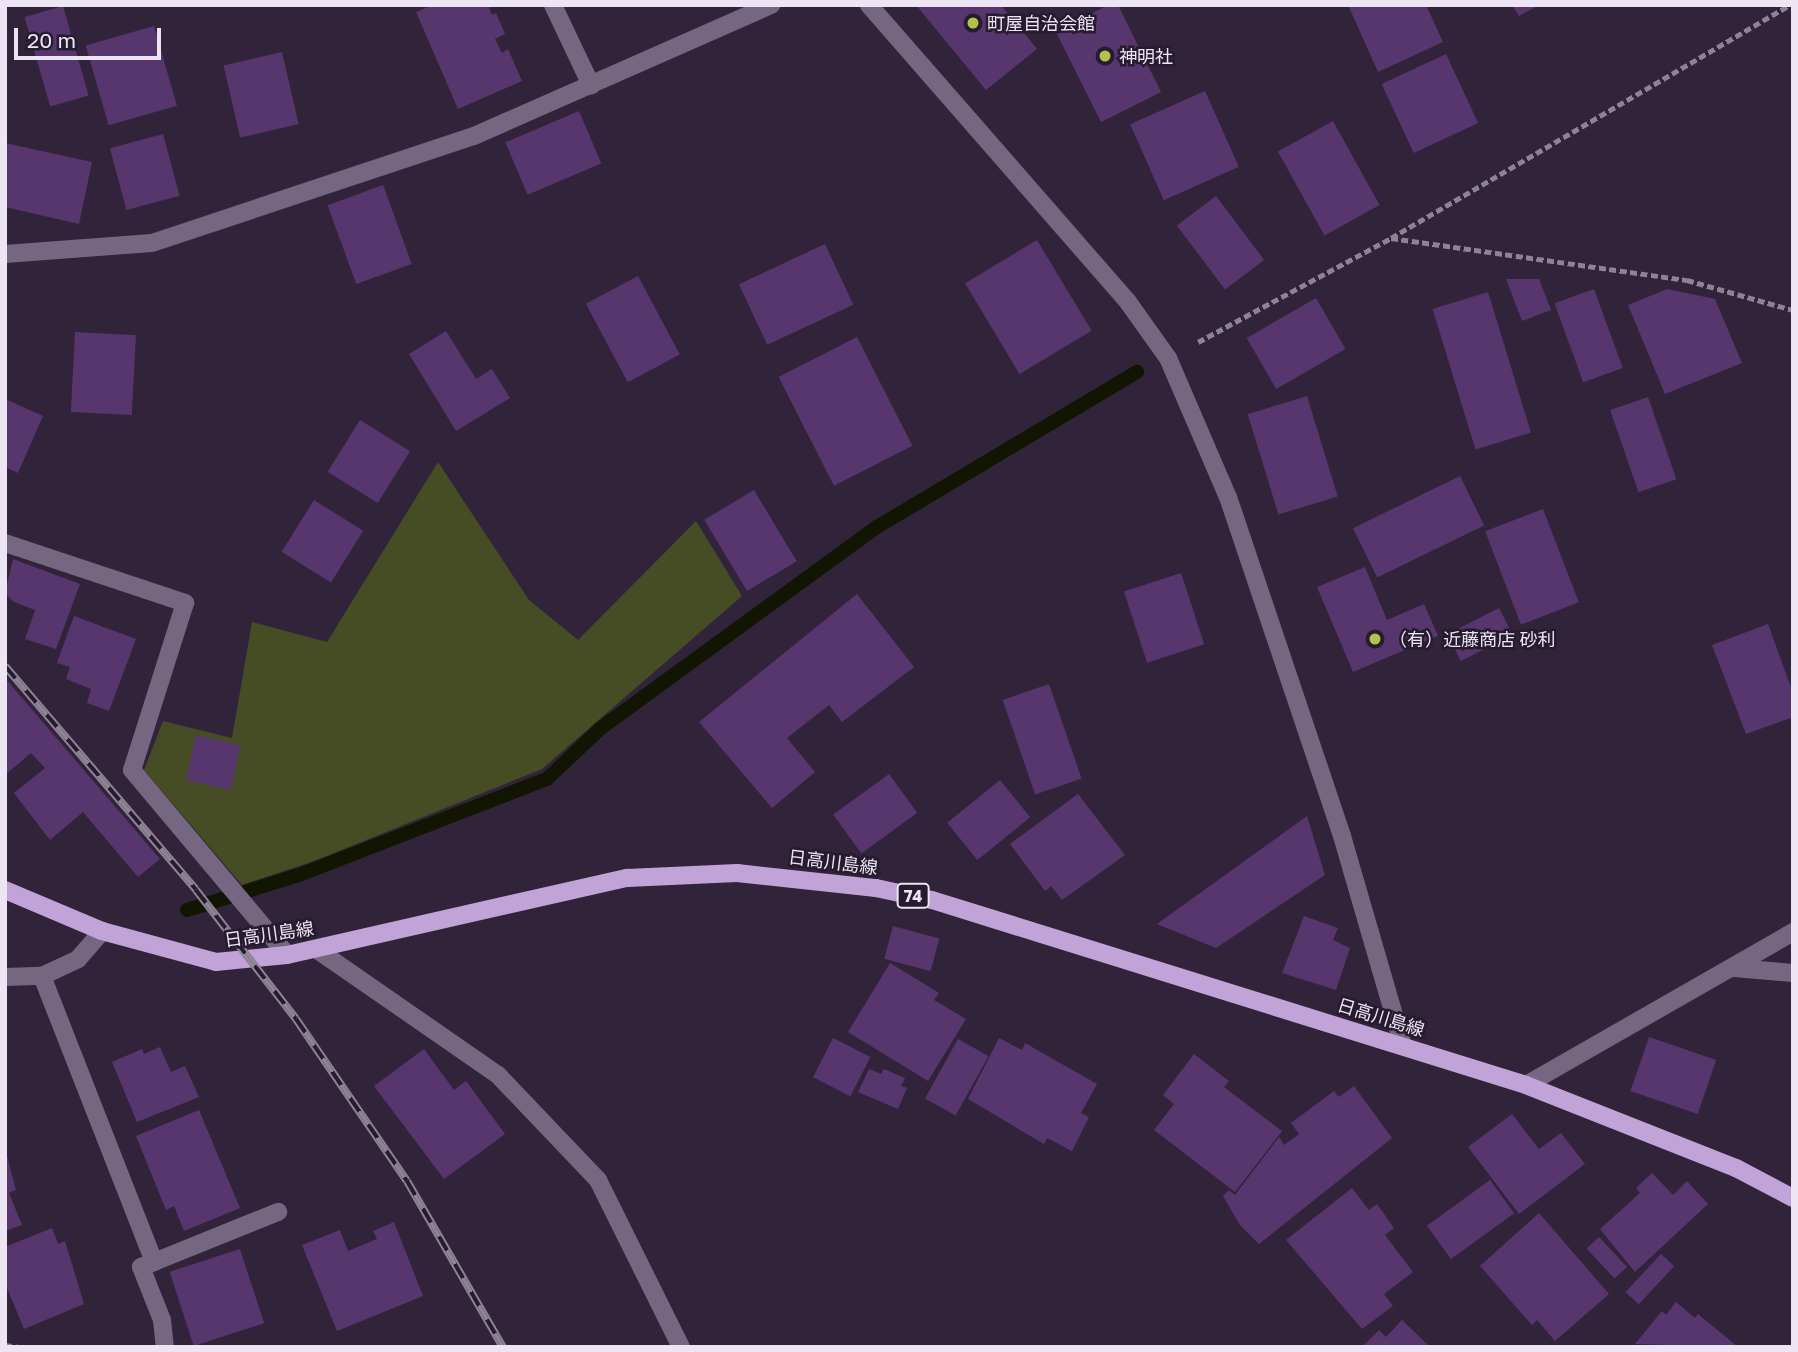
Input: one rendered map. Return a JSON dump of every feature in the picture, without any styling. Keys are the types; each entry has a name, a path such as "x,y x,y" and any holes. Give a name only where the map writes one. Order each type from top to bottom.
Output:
{"main road":[{"name":"日高川島線","path":"5,890 102,931 216,962 287,955 627,878 677,873 792,877 932,900 1526,1085 1736,1168 1793,1199"}],"street":[{"path":"553,5 591,85"},
{"path":"5,254 152,243 474,136 771,5"},
{"path":"869,5 1128,302 1168,358 1228,497 1342,836 1403,1046"},
{"path":"5,543 185,603 132,770 287,955"},
{"path":"5,977 42,976 78,959 102,931"},
{"path":"1526,1085 1793,932"},
{"path":"316,949 498,1075 598,1180 681,1347"},
{"path":"1734,968 1793,973"},
{"path":"42,976 154,1262"},
{"path":"165,1347 162,1320 141,1267 278,1212"}],"path":[{"path":"1168,358 1391,238 1790,5"},
{"path":"1391,238 1687,279 1793,310"},
{"path":"5,1345 19,1347"}],"green space":[{"path":"438,462 529,600 578,640 696,521 742,596 542,769 314,861 242,885 144,770 163,721 232,738 252,622 327,642"}],"building":[{"path":"433,5 488,5 492,15 496,13 505,34 495,39 502,53 508,49 522,81 458,109 416,12"},
{"path":"916,5 1001,5 1037,49 986,90"},
{"path":"1108,5 1118,5 1161,92 1101,122 1056,32"},
{"path":"1348,5 1426,5 1443,42 1378,72"},
{"path":"1512,5 1539,5 1519,16"},
{"path":"63,6 89,95 50,106 25,17"},
{"path":"154,26 177,106 109,125 86,46"},
{"path":"282,52 299,124 240,138 224,65"},
{"path":"1446,54 1478,123 1414,153 1382,84"},
{"path":"1205,91 1239,167 1164,200 1130,124"},
{"path":"579,111 601,163 528,195 505,142"},
{"path":"1333,121 1380,205 1324,236 1278,152"},
{"path":"163,134 180,196 126,210 110,148"},
{"path":"5,143 92,162 79,224 5,207"},
{"path":"383,185 412,264 356,284 328,205"},
{"path":"1216,196 1264,260 1225,289 1177,225"},
{"path":"1037,240 1092,331 1020,374 965,283"},
{"path":"825,244 853,305 767,345 739,284"},
{"path":"638,276 680,355 628,382 586,304"},
{"path":"1506,279 1539,279 1551,310 1522,321"},
{"path":"1594,289 1623,368 1583,382 1555,303"},
{"path":"1667,289 1715,299 1742,363 1665,394 1628,305"},
{"path":"1488,292 1531,433 1476,450 1433,309"},
{"path":"1316,298 1346,349 1276,389 1247,338"},
{"path":"446,331 476,379 492,369 510,398 456,431 409,354"},
{"path":"75,332 136,335 132,415 71,412"},
{"path":"857,337 912,446 834,486 779,377"},
{"path":"1307,396 1338,496 1278,515 1248,414"},
{"path":"1648,397 1676,479 1639,492 1610,410"},
{"path":"5,399 43,416 18,473 5,467"},
{"path":"360,420 410,451 378,503 328,472"},
{"path":"1460,476 1484,525 1377,578 1353,528"},
{"path":"754,490 797,561 747,591 704,520"},
{"path":"314,500 363,531 331,582 282,552"},
{"path":"1543,509 1579,602 1521,625 1485,531"},
{"path":"13,559 80,584 56,649 25,639 35,610 14,602 5,593"},
{"path":"1365,567 1387,620 1424,604 1438,636 1353,672 1317,587"},
{"path":"1181,573 1204,644 1147,663 1124,592"},
{"path":"857,594 914,667 842,722 829,705 787,738 815,772 772,808 699,722"},
{"path":"1499,608 1513,635 1461,661 1447,634"},
{"path":"74,616 136,639 109,711 87,703 91,689 66,679 70,667 57,663"},
{"path":"1768,624 1793,693 1793,717 1746,734 1712,645"},
{"path":"5,678 160,859 138,877 83,812 50,840 14,793 45,768 31,753 5,775"},
{"path":"1049,684 1082,779 1035,795 1003,700"},
{"path":"196,735 241,745 230,790 186,780"},
{"path":"889,774 917,813 861,853 833,815"},
{"path":"1000,780 1030,817 977,860 947,823"},
{"path":"1078,794 1125,855 1062,900 1051,886 1045,891 1010,844"},
{"path":"1307,816 1325,875 1216,948 1157,924"},
{"path":"1304,916 1338,928 1333,940 1350,948 1336,990 1282,973"},
{"path":"893,926 939,938 931,971 884,959"},
{"path":"890,963 939,993 934,1000 966,1019 928,1081 848,1032"},
{"path":"1649,1037 1716,1060 1698,1114 1630,1091"},
{"path":"833,1038 870,1057 850,1096 813,1077"},
{"path":"999,1038 1022,1050 1025,1043 1097,1084 1081,1113 1089,1117 1072,1151 1047,1138 1044,1144 968,1099"},
{"path":"958,1039 989,1056 956,1115 925,1098"},
{"path":"160,1047 171,1072 185,1066 199,1097 137,1122 112,1062 142,1049 144,1054"},
{"path":"424,1049 454,1090 466,1081 505,1134 444,1179 374,1086"},
{"path":"1194,1054 1229,1081 1224,1087 1282,1131 1235,1192 1154,1130 1174,1104 1163,1095"},
{"path":"869,1069 881,1074 884,1069 905,1078 901,1086 907,1088 898,1109 858,1092"},
{"path":"1354,1086 1392,1138 1259,1244 1240,1225 1223,1196 1229,1190 1235,1195 1279,1137 1284,1145 1299,1134 1291,1123 1334,1091 1339,1097"},
{"path":"199,1110 240,1208 184,1231 174,1206 166,1210 136,1136"},
{"path":"1512,1114 1539,1149 1561,1133 1585,1164 1519,1214 1468,1147"},
{"path":"5,1148 16,1190 9,1193 22,1225 5,1231"},
{"path":"1652,1173 1673,1195 1687,1181 1708,1204 1635,1272 1600,1229 1640,1193 1636,1188"},
{"path":"1490,1180 1514,1213 1451,1259 1427,1226"},
{"path":"1352,1188 1369,1210 1377,1204 1394,1228 1385,1235 1413,1272 1384,1294 1393,1306 1362,1329 1286,1240"},
{"path":"1539,1213 1609,1294 1555,1341 1537,1320 1532,1325 1480,1266"},
{"path":"394,1222 423,1296 337,1331 302,1245 340,1230 348,1251 377,1239 373,1231"},
{"path":"52,1228 58,1244 65,1241 84,1304 24,1329 5,1283 5,1247"},
{"path":"1599,1237 1627,1267 1615,1279 1587,1249"},
{"path":"240,1249 264,1323 194,1346 170,1272"},
{"path":"1661,1254 1674,1266 1639,1304 1626,1292"},
{"path":"1676,1302 1695,1318 1698,1314 1738,1347 1635,1344 1662,1311 1666,1315"},
{"path":"1402,1320 1430,1347 1362,1347 1379,1330 1386,1337"}],"waterway":[{"path":"187,910 299,875 547,779 601,728 877,527 1137,372"}],"railway":[{"path":"5,666 196,890 296,1019 407,1181 503,1347"}],"place":[{"name":"町屋自治会館","path":"973,23"},
{"name":"神明社","path":"1105,56"},
{"name":"（有）近藤商店 砂利","path":"1375,639"}]}
